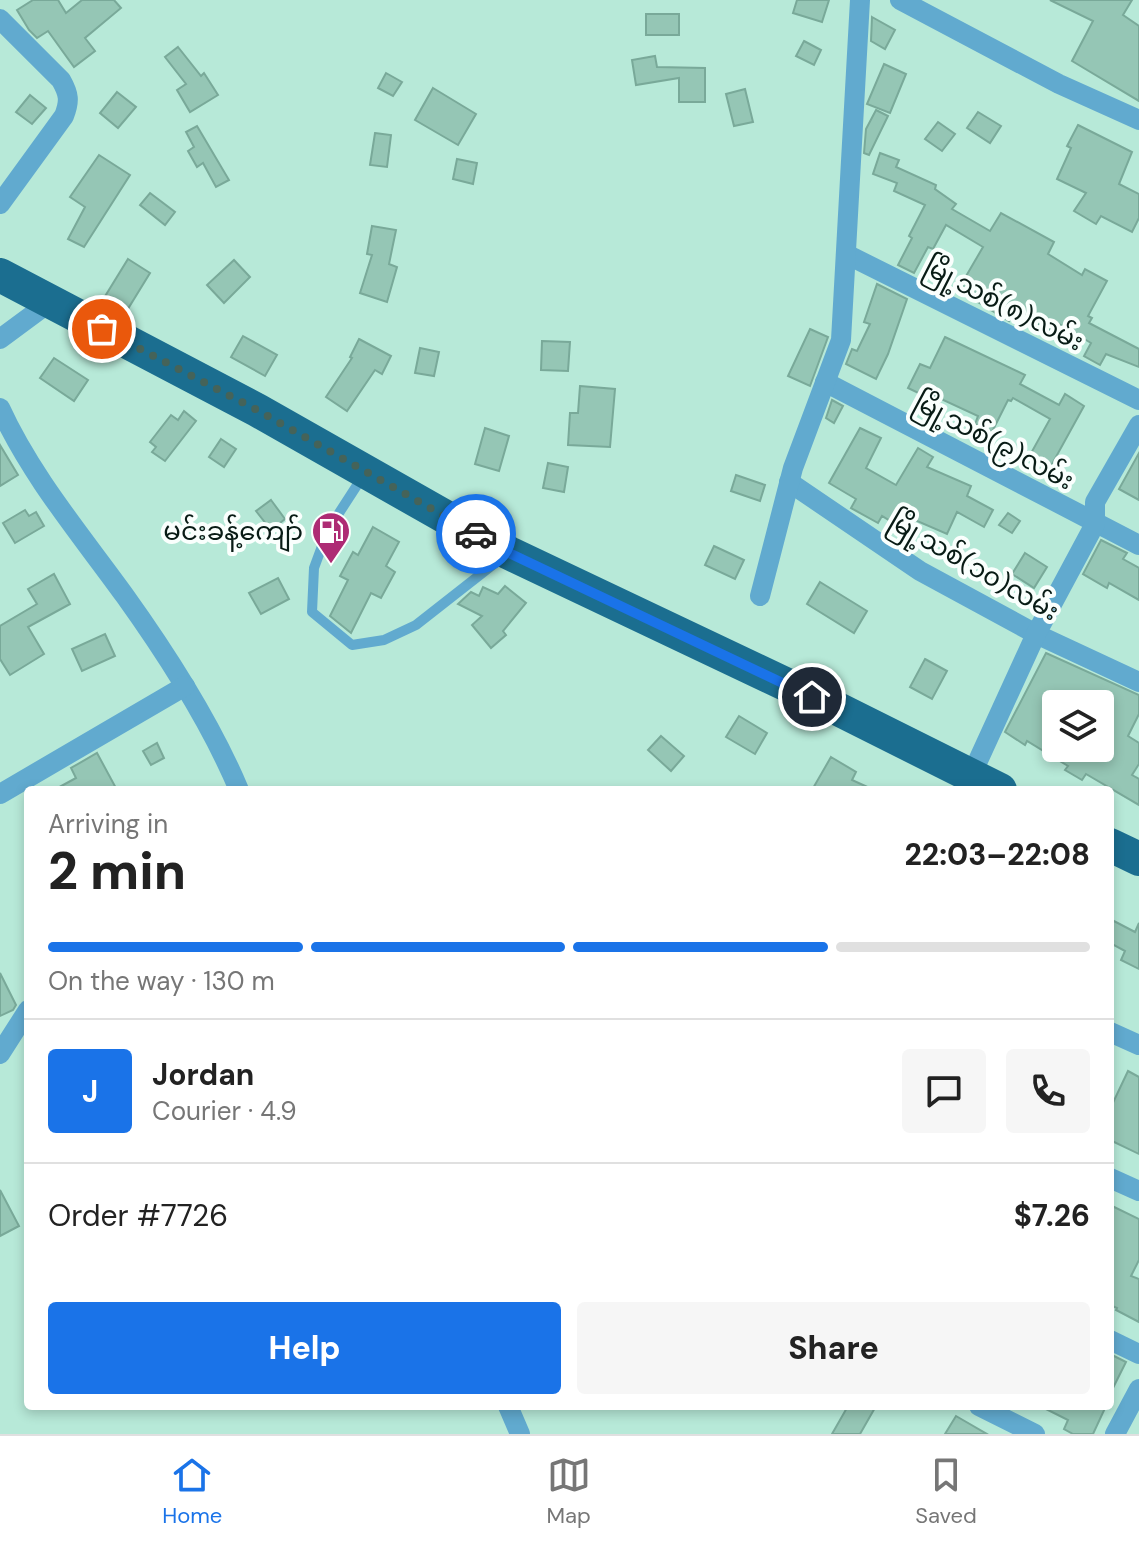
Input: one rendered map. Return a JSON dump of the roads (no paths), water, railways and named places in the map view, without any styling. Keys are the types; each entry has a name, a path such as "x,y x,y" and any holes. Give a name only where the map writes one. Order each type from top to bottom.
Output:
{"highway":[{"path":"0,275 257,410 509,553 986,783"},
{"path":"1114,847 1139,859"}],"street":[{"path":"760,596 789,482 841,340 860,0"},
{"path":"900,0 1059,84 1139,120"},
{"path":"0,19 61,80 70,102 64,116 0,204"},
{"name":"မြို့သစ်(၈)လမ်း","path":"846,254 1139,400"},
{"path":"0,339 50,302"},
{"name":"မြို့သစ်(၉)လမ်း","path":"825,382 1139,545"},
{"path":"0,408 10,431 72,526 126,596 185,686 237,786"},
{"path":"986,783 1036,634 1095,524 1095,502 1139,425"},
{"name":"မြို့သစ်(၁၀)လမ်း","path":"789,482 920,571 1036,634 1139,682"},
{"path":"0,794 185,686"},
{"path":"0,1054 24,1016"},
{"path":"1114,1034 1139,1045"},
{"path":"1114,1180 1139,1191"},
{"path":"1114,1342 1139,1354"},
{"path":"1115,1434 1139,1389"},
{"path":"510,1410 520,1434"},
{"path":"987,1410 1035,1434"}],"lane":[{"path":"366,472 328,530 314,568 312,612 352,645 384,640 416,625 509,553"}],"place":[{"name":"မင်းခန့်ကျော်","path":"331,565"}]}
